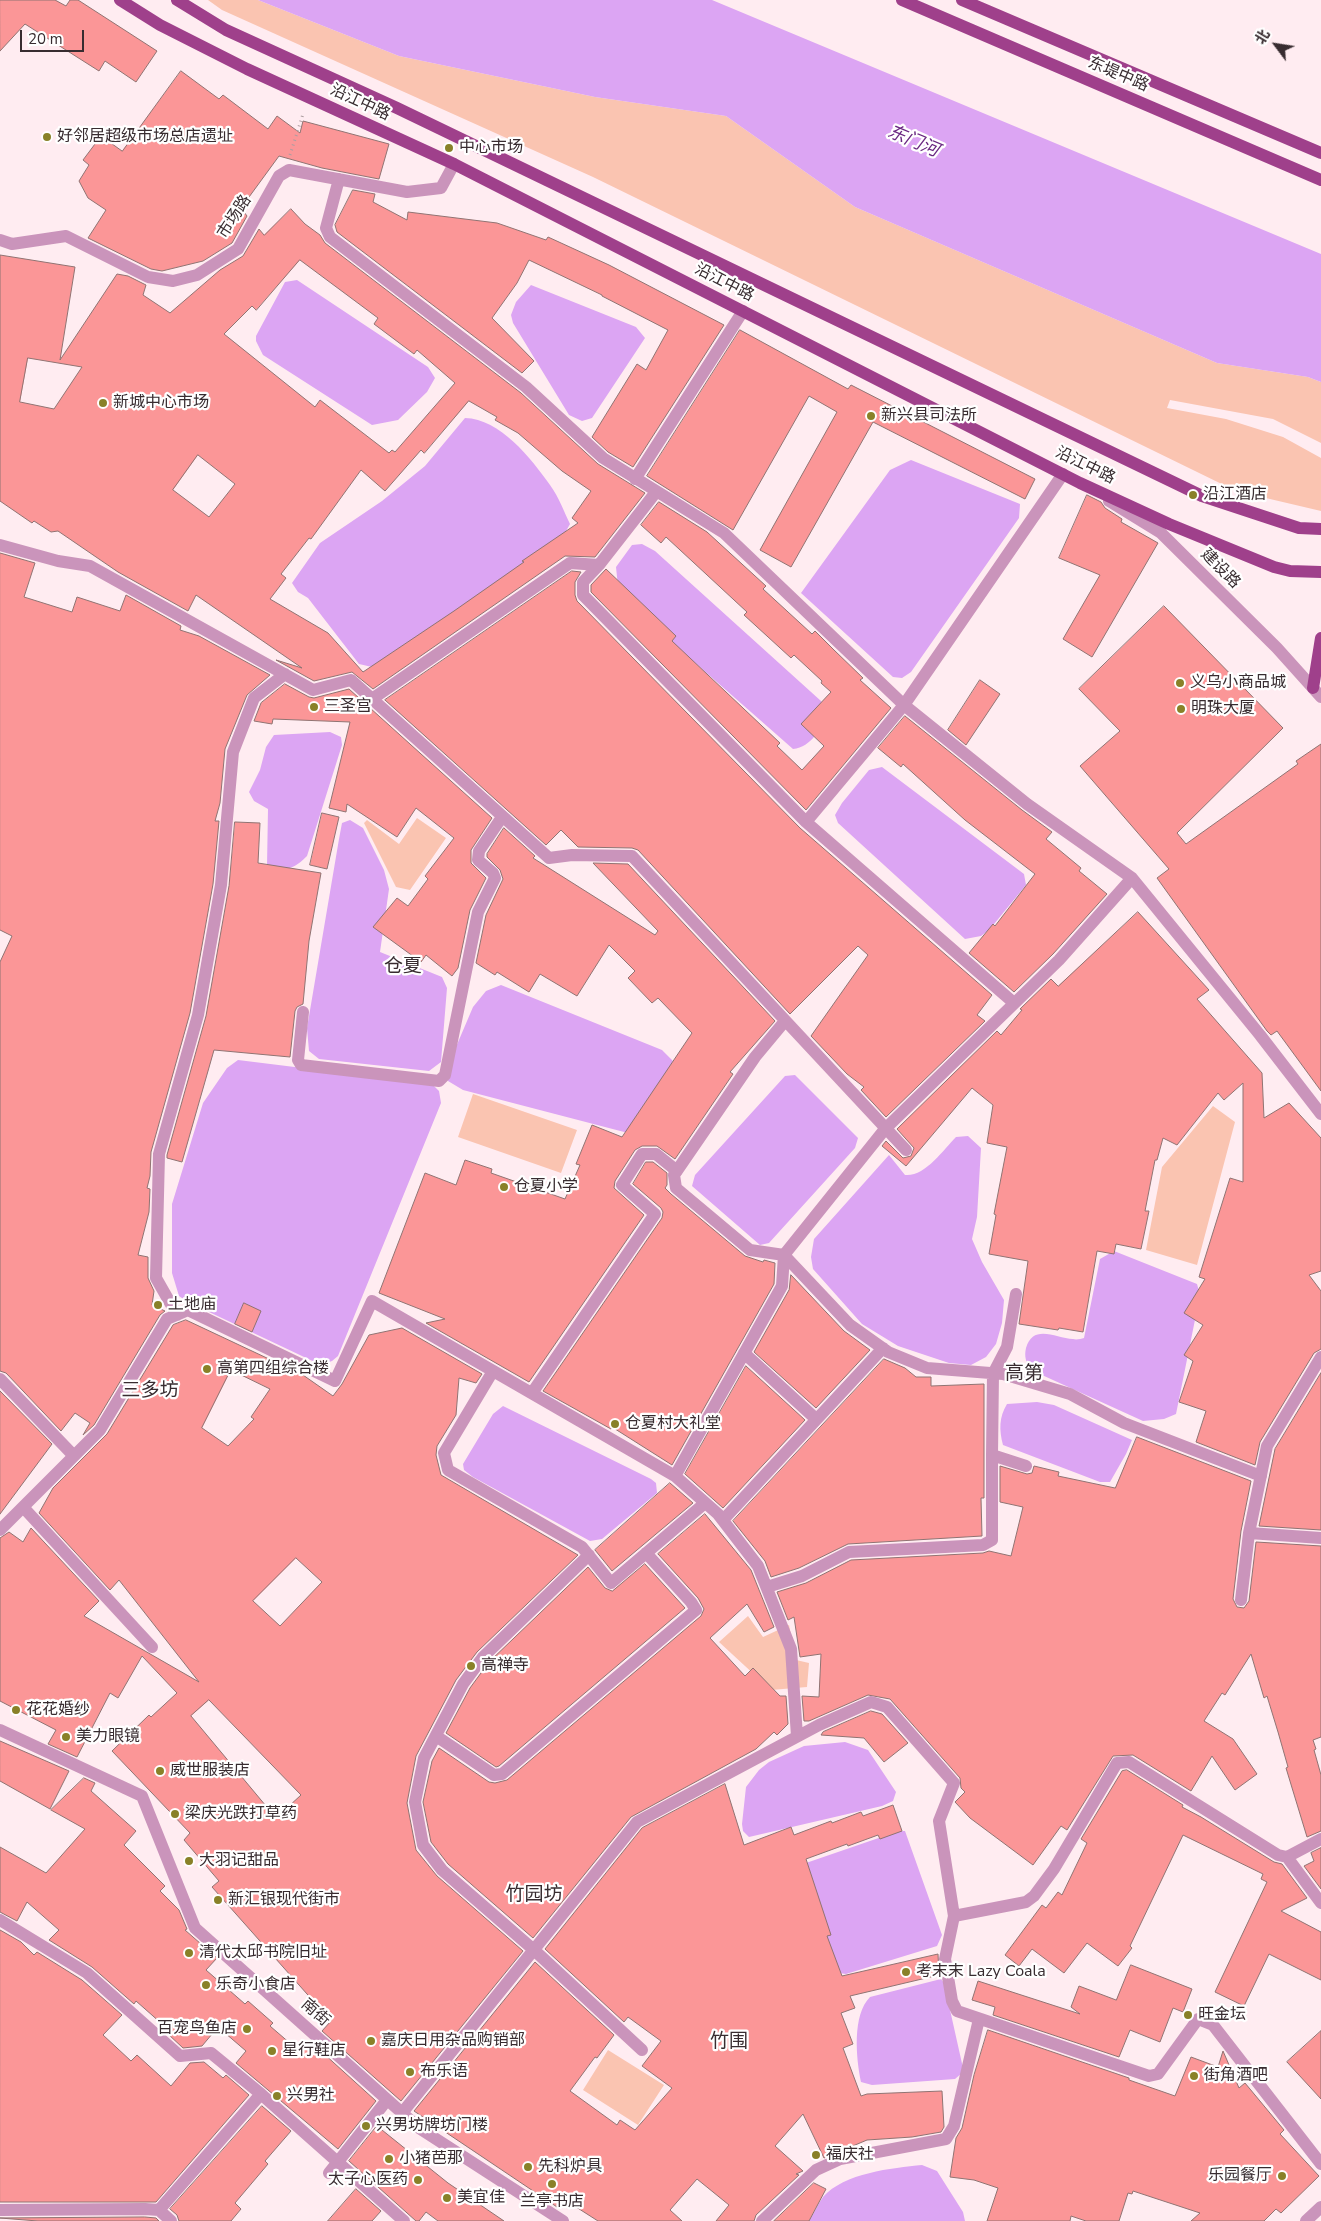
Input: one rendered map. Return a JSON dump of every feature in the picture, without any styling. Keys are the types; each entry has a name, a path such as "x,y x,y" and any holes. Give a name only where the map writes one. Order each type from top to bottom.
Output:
{"main road":[{"name":"沿江中路","path":"120,0 160,25 454,164 1080,483 1169,524 1274,567 1290,571 1321,572"},
{"name":"沿江中路","path":"177,0 226,30 397,108 1202,496 1299,528 1321,529"},
{"name":"东堤中路","path":"902,0 1321,180"},
{"name":"东堤中路","path":"962,0 1321,153"},
{"path":"1317,693 1321,638"}],"street":[{"path":"284,172 289,170 407,192 441,188 454,164"},
{"name":"市场路","path":"0,240 12,244 66,236 148,277 174,282 197,275 238,249 279,176 284,172"},
{"path":"339,179 326,228 330,237 526,387 603,458 724,533 904,705 1027,804 1132,878 1260,1035 1321,1114"},
{"path":"635,479 743,311"},
{"path":"806,822 904,705 1063,474"},
{"name":"建设路","path":"1080,483 1160,533 1277,648 1317,693"},
{"path":"656,492 600,565 583,582 583,594 806,822 1014,1003"},
{"path":"0,545 58,561 90,566 313,690 351,680 549,858 572,855 632,856 906,1150"},
{"path":"372,699 570,563 600,565"},
{"path":"177,1315 156,1278 159,1154 198,1015 221,885 233,752 254,698 285,674"},
{"path":"303,1012 298,1060 301,1065 440,1081 445,1076 478,912 495,878 493,873 478,860 479,851 502,817"},
{"path":"675,1476 782,1286 784,1255 885,1129 1059,960 1132,878"},
{"path":"785,1021 755,1057 674,1175 676,1188 750,1250 784,1255 850,1325 883,1348 927,1368 993,1374 1027,1380 1070,1394 1124,1423 1261,1476"},
{"path":"532,1393 655,1214 622,1185 642,1154 656,1154 677,1171"},
{"path":"767,1587 802,1576 849,1552 983,1545 992,1540 993,1374 1007,1347 1016,1294"},
{"path":"0,1530 100,1430 168,1319 188,1310 334,1381 372,1301 675,1476 723,1520 758,1566 791,1649 797,1736"},
{"path":"723,1520 883,1348"},
{"path":"744,1353 816,1419"},
{"path":"1241,1600 1249,1533 1267,1446 1321,1357"},
{"path":"493,1371 444,1453 448,1470 582,1547 611,1583 705,1503"},
{"path":"0,1379 74,1456"},
{"path":"992,1455 1026,1466"},
{"path":"24,1507 152,1646"},
{"path":"1249,1533 1321,1538"},
{"path":"436,1736 494,1775 502,1774 696,1610 691,1602 646,1553"},
{"path":"589,1555 483,1657 463,1684 424,1758 415,1802 423,1845 442,1870 534,1950 642,2050"},
{"path":"402,2113 637,1822 819,1724 871,1702 887,1707 954,1783 939,1821 954,1916 945,1959 952,2001 957,2011 1149,2076 1158,2074 1198,2019 1213,2025 1321,2164"},
{"name":"南街","path":"0,1730 142,1796 195,1928 419,2128 563,2221"},
{"path":"954,1916 1026,1902 1034,1896 1054,1869 1117,1763 1130,1762 1278,1855 1287,1857 1321,1902"},
{"path":"1287,1857 1321,1839"},
{"path":"0,1920 87,1973 180,2056 211,2053 261,2094 404,2221"},
{"path":"762,2221 816,2170 832,2162 946,2139 954,2126 979,2018"},
{"path":"159,2210 261,2094"},
{"path":"329,2173 387,2100"},
{"path":"1306,2221 1321,2207"},
{"path":"0,2210 159,2210 171,2221"}],"path":[{"path":"284,172 304,110 311,98"}],"shaded area":[{"path":"208,0 258,0 399,56 595,97 726,116 855,207 1217,363 1308,377 1321,382 1321,443 1273,419 1170,400 1167,408 1226,419 1283,437 1321,458 1321,511 1236,491 593,177 222,10"},
{"path":"417,818 446,838 410,890 396,887 364,823 367,820 399,844"},
{"path":"473,1094 577,1130 561,1173 458,1137"},
{"path":"1213,1106 1235,1122 1197,1265 1146,1250 1162,1167"},
{"path":"748,1616 763,1637 789,1625 796,1660 809,1663 807,1687 771,1690 719,1642"},
{"path":"608,2050 664,2085 638,2125 583,2090"}],"water":[{"name":"东门河","path":"258,0 712,0 1321,254 1321,382 1308,377 1217,363 855,207 726,116 595,97 399,56"},
{"path":"297,280 428,367 435,378 427,392 398,420 372,425 263,355 256,341 256,336 285,282"},
{"path":"531,285 636,327 645,338 592,418 582,421 569,415 513,323 511,315 516,302"},
{"path":"465,418 478,420 490,425 514,442 524,452 559,499 570,524 561,540 372,667 359,664 308,598 298,592 292,583 320,543 382,501 425,466"},
{"path":"911,460 1020,504 1019,518 911,672 902,678 893,677 801,593 890,470"},
{"path":"642,544 655,551 821,701 830,714 810,741 793,749 619,596 616,567 632,545"},
{"path":"330,732 341,737 342,745 307,856 289,868 267,866 268,809 254,801 249,792 260,770 266,747 274,735"},
{"path":"882,767 1024,874 1026,885 990,929 981,936 965,939 838,823 835,815 842,803 869,770"},
{"path":"350,820 363,828 384,870 389,889 380,952 442,977 447,988 441,1062 429,1071 319,1059 309,1051 307,1028 339,839 342,823"},
{"path":"501,985 662,1050 673,1061 640,1126 628,1133 463,1090 448,1081 450,1061 473,1007 486,991"},
{"path":"238,1060 432,1084 439,1091 441,1103 338,1356 332,1361 321,1365 188,1302 179,1296 172,1273 172,1204 203,1103 227,1068"},
{"path":"795,1075 858,1138 855,1148 769,1243 760,1245 692,1186 695,1175 785,1076"},
{"path":"968,1136 981,1148 977,1217 972,1239 982,1262 1004,1300 1002,1323 996,1344 986,1357 971,1365 949,1363 898,1346 862,1324 813,1269 811,1257 814,1239 889,1155 905,1175 912,1174 920,1172 933,1162 956,1137"},
{"path":"1114,1251 1197,1284 1200,1295 1176,1414 1164,1419 1143,1421 1031,1370 1026,1359 1025,1354 1029,1340 1039,1334 1074,1339 1084,1338 1100,1259"},
{"path":"1037,1402 1054,1405 1132,1440 1110,1482 1100,1482 1003,1445 1001,1424 1002,1414 1007,1404"},
{"path":"503,1406 651,1479 656,1483 657,1493 602,1539 590,1541 473,1477 464,1470 463,1464 493,1414"},
{"path":"845,1742 868,1750 896,1792 893,1801 882,1806 749,1837 743,1831 746,1787 759,1770 769,1762 804,1746"},
{"path":"899,1831 905,1831 942,1935 937,1946 846,1974 839,1973 830,1964 806,1863"},
{"path":"941,1979 944,1983 963,2068 962,2073 955,2079 872,2085 861,2082 857,2049 858,2025 860,2014 870,1997"},
{"path":"922,2165 937,2171 963,2212 965,2221 809,2221 823,2197 843,2182 869,2173"}],"building":[{"path":"0,0 55,0 66,6 70,0 78,0 157,51 136,82 105,61 99,71 25,24 0,51"},
{"path":"181,71 219,99 223,95 268,129 277,116 300,133 303,121 389,144 379,179 322,168 279,156 241,208 247,216 232,243 203,261 162,271 151,269 88,238 106,210 88,198 79,181 89,165 83,160 101,136 122,151"},
{"path":"353,190 375,194 373,202 407,220 408,212 497,223 546,240 548,237 609,265 724,325 633,467 608,452 592,437 637,364 646,370 668,330 602,295 529,260 517,283 492,318 534,361 522,373 337,232 335,225"},
{"path":"291,209 305,224 320,235 325,243 521,393 598,464 645,493 595,557 565,556 373,689 352,672 314,681 276,660 302,668 196,595 188,611 118,572 58,531 51,532 34,521 32,523 0,501 0,255 75,267 60,360 117,274 128,276 146,285 143,295 170,313 220,270 243,256 259,229 264,235","holes":["300,260 378,318 374,324 414,354 417,350 455,383 395,452 392,450 389,453 320,400 315,407 224,334 252,306 256,310","28,358 82,367 54,409 20,402","469,401 497,417 495,420 518,433 562,471 591,491 572,518 578,523 454,611 363,672 328,633 270,599 286,578 281,574 309,538 311,539 361,470 385,491 421,450 424,453","198,455 235,484 209,517 173,490"]},
{"path":"740,330 848,389 851,385 1035,479 1025,499 873,422 791,567 760,550 837,412 809,396 733,530 647,476"},
{"path":"1087,495 1101,502 1105,508 1122,519 1121,522 1158,543 1092,657 1063,639 1100,575 1059,558"},
{"path":"659,502 707,532 766,586 763,589 812,634 815,631 863,678 860,680 891,708 806,810 591,592 591,585 606,569 676,636 672,641 780,743 777,746 802,770 824,746 801,724 831,692 794,655 791,658 744,615 747,612 666,537 661,543 641,525"},
{"path":"0,553 35,563 24,597 72,612 77,597 120,611 126,595 181,626 180,630 199,636 270,675 247,695 225,749 220,803 215,821 219,821 213,884 190,1013 151,1152 150,1176 147,1188 150,1189 149,1212 138,1255 148,1257 148,1278 154,1291 152,1305 165,1311 160,1315 94,1425 83,1435 90,1423 75,1413 61,1431 6,1373 0,1371 0,962 12,936 0,930"},
{"path":"572,571 581,572 575,582 577,601 800,828 992,995 977,1015 985,1021 886,1117 861,1090 864,1087 847,1074 811,1036 868,955 858,946 790,1014 638,850 632,848 578,847 561,830 546,845 385,700"},
{"path":"1164,606 1283,728 1177,833 1186,844 1298,764 1296,761 1321,744 1321,1091 1277,1031 1271,1035 1267,1031 1157,878 1169,869 1080,766 1120,731 1079,689"},
{"path":"980,680 1000,694 966,745 948,730"},
{"path":"285,684 314,698 349,689 492,818 471,850 471,863 486,878 470,910 458,968 452,976 426,955 421,962 373,927 397,898 408,906 428,879 425,876 454,838 416,808 397,837 347,804 346,812 329,808 350,722 273,719 272,724 254,721 261,703"},
{"path":"905,716 1052,832 1046,839 1081,868 1079,871 1107,894 1053,954 1014,992 969,953 993,924 995,926 1035,874 965,820 903,764 901,767 878,748"},
{"path":"322,813 339,817 327,869 310,865"},
{"path":"235,822 260,823 258,863 321,873 309,941 303,1004 297,1007 295,1011 290,1057 214,1050 182,1162 167,1158 167,1155 206,1016 229,886"},
{"path":"504,828 535,856 533,858 655,935 658,931 593,863 628,864 775,1021 730,1072 733,1074 675,1159 657,1146 642,1146 635,1150 615,1181 614,1188 644,1215 529,1382 426,1323 445,1319 379,1293 425,1173 456,1185 465,1160 492,1169 491,1173 565,1199 580,1165 576,1164 592,1125 622,1137 692,1033 658,998 652,1003 628,978 635,971 609,945 577,996 540,974 529,992 497,972 495,975 476,963 486,915 503,879 500,870 487,857 487,854"},
{"path":"1138,912 1209,990 1197,999 1262,1073 1264,1118 1289,1103 1321,1138 1321,1271 1309,1275 1321,1291 1321,1349 1314,1353 1260,1442 1255,1465 1196,1442 1206,1411 1179,1402 1193,1361 1184,1355 1203,1325 1184,1313 1205,1279 1199,1277 1230,1178 1243,1182 1243,1083 1224,1100 1218,1093 1177,1145 1163,1138 1157,1160 1155,1160 1145,1211 1149,1211 1141,1249 1116,1244 1114,1254 1097,1251 1083,1332 1019,1324 1028,1261 989,1254 996,1215 994,1214 1007,1147 987,1143 993,1105 972,1088 906,1166 882,1146 886,1141 903,1158 911,1156 914,1148 897,1129 997,1031 1001,1035 1022,1010 1020,1009 1051,979 1058,986"},
{"path":"646,1162 653,1162 667,1173 667,1185 665,1188 745,1256 763,1262 764,1260 775,1263 774,1284 672,1465 612,1427 611,1429 543,1391 662,1218 663,1212 661,1208 633,1184"},
{"path":"791,1275 844,1331 870,1350 816,1408 754,1352 789,1290"},
{"path":"244,1303 261,1311 252,1332 235,1324"},
{"path":"186,1320 303,1375 333,1396 342,1384 369,1335 402,1328 482,1374 476,1383 459,1378 456,1415 437,1446 436,1455 441,1475 578,1555 477,1652 456,1680 416,1756 407,1803 416,1850 437,1876 523,1951 401,2101 322,2031 331,2021 212,1887 219,1881 184,1840 190,1833 112,1751 149,1715 151,1717 177,1693 142,1656 118,1698 110,1693 77,1757 48,1744 56,1730 0,1701 0,1538 9,1532 23,1542 31,1528 99,1601 84,1616 199,1682 119,1580 110,1590 39,1513 53,1488 107,1434 173,1325","holes":["231,1370 270,1389 251,1417 254,1419 228,1446 202,1428","296,1558 322,1582 280,1626 253,1601","209,1700 301,1795 276,1818 191,1716"]},
{"path":"884,1359 905,1368 916,1377 931,1377 931,1386 984,1384 982,1536 848,1544 799,1568 771,1577 765,1561 733,1521"},
{"path":"746,1366 805,1420 723,1508 685,1474"},
{"path":"1321,1373 1321,1530 1259,1526 1275,1449"},
{"path":"0,1391 52,1444 0,1514"},
{"path":"1137,1437 1251,1481 1241,1531 1233,1599 1237,1607 1244,1608 1249,1601 1256,1542 1321,1546 1321,1737 1313,1740 1321,1775 1321,1831 1307,1837 1267,1696 1264,1698 1251,1654 1225,1695 1222,1693 1204,1721 1233,1739 1257,1774 1235,1790 1212,1756 1191,1791 1133,1755 1113,1756 1067,1830 1061,1826 1033,1865 970,1818 955,1802 965,1792 961,1788 960,1778 890,1699 868,1695 809,1721 804,1721 802,1696 819,1697 821,1654 800,1657 794,1617 788,1620 777,1592 806,1583 851,1560 983,1553 989,1551 1011,1556 1023,1507 1000,1502 1000,1466 1027,1474 1032,1473 1034,1466 1059,1472 1058,1476 1115,1488"},
{"path":"670,1483 693,1503 612,1571 595,1550"},
{"path":"705,1514 751,1570 774,1627 764,1632 747,1604 710,1638 745,1676 753,1668 780,1696 786,1696 788,1724 777,1735 774,1732 756,1749 631,1817 533,1938 448,1864 431,1842 423,1802 432,1761 439,1748 489,1782 495,1783 507,1780 701,1616 704,1609 698,1598 658,1554"},
{"path":"645,1564 685,1608 499,1766 496,1767 446,1733 470,1688 489,1662 588,1567 605,1588 612,1591"},
{"path":"871,1711 882,1714 908,1743 884,1762 864,1738 821,1735 823,1732"},
{"path":"0,1741 69,1771 50,1809 0,1781"},
{"path":"1127,1770 1183,1805 1182,1807 1274,1862 1282,1864 1307,1898 1281,1911 1321,1932 1321,1980 1269,1954 1244,2006 1215,1992 1267,1882 1261,1879 1263,1874 1183,1835 1130,1946 1132,1948 1118,1966 1087,1943 1064,1973 1032,1949 1019,1966 1005,1955 1042,1905 1046,1908 1058,1892 1062,1895 1087,1843 1081,1839 1122,1771"},
{"path":"84,1778 95,1783 91,1791 136,1831 124,1845 165,1886 160,1891 179,1910 187,1929 185,1930 217,1958 206,1970 245,2004 248,2001 273,2023 270,2026 299,2051 303,2047 306,2050 312,2043 376,2101 338,2149 236,2063 246,2051 218,2027 202,2046 183,2048 168,2034 170,2031 136,2001 134,2004 92,1967 49,1940 59,1930 27,1902 17,1921 0,1912 0,1847 46,1873 85,1829 51,1810"},
{"path":"725,1784 744,1845 791,1827 794,1835 831,1821 832,1823 861,1812 863,1816 893,1805 902,1831 880,1839 878,1835 848,1846 847,1844 806,1859 831,1935 827,1936 842,1976 938,1954 939,1975 850,1996 855,2008 841,2013 853,2044 843,2048 861,2096 867,2094 942,2091 944,2127 941,2132 912,2137 867,2140 824,2158 803,2114 775,2146 803,2171 796,2174 799,2175 756,2215 754,2221 716,2221 729,2205 697,2179 670,2210 682,2221 598,2221 562,2198 557,2207 414,2111 535,1962 614,2035 570,2091 617,2125 620,2120 635,2130 672,2088 642,2066 661,2041 628,2017 624,2022 545,1949 642,1828"},
{"path":"1321,1848 1321,1889 1304,1866 1314,1861 1311,1853"},
{"path":"0,1930 21,1942 34,1955 37,1952 82,1980 122,2015 103,2035 131,2061 137,2055 171,2086 190,2063 204,2062 223,2078 226,2075 249,2095 156,2202 0,2202"},
{"path":"1131,1965 1192,1989 1183,2012 1173,2008 1160,2042 1130,2030 1119,2057 993,2015 995,2007 972,2000 978,1981 1080,2014 1071,2007 1079,1986 1116,2000"},
{"path":"988,2030 1129,2078 1129,2080 1175,2096 1191,2057 1218,2067 1223,2051 1239,2088 1245,2083 1284,2130 1280,2134 1319,2176 1281,2213 1276,2209 1264,2221 1191,2221 1200,2213 1133,2191 1132,2194 1128,2193 1119,2221 1086,2221 1071,2216 1070,2221 987,2221 998,2188 974,2180 950,2177 956,2138 962,2128 974,2075"},
{"path":"1321,2031 1321,2099 1287,2062"},
{"path":"262,2106 291,2131 265,2161 268,2164 235,2203 241,2209 231,2221 179,2221 177,2215 170,2209"},
{"path":"377,2126 448,2183 504,2221 438,2221 426,2212 419,2221 416,2221 349,2161"},
{"path":"814,2183 826,2189 809,2221 774,2221"},
{"path":"356,2189 381,2211 372,2221 328,2221"},
{"path":"0,2218 156,2218 159,2221 38,2221"}],"place":[{"name":"好邻居超级市场总店遗址","path":"47,137"},
{"name":"中心市场","path":"449,148"},
{"name":"新城中心市场","path":"103,403"},
{"name":"新兴县司法所","path":"871,416"},
{"name":"沿江酒店","path":"1193,495"},
{"name":"义乌小商品城","path":"1180,683"},
{"name":"三圣宫","path":"314,707"},
{"name":"明珠大厦","path":"1181,709"},
{"name":"仓夏小学","path":"504,1187"},
{"name":"土地庙","path":"158,1305"},
{"name":"高第四组综合楼","path":"207,1369"},
{"name":"仓夏村大礼堂","path":"615,1424"},
{"name":"高禅寺","path":"471,1666"},
{"name":"花花婚纱","path":"16,1710"},
{"name":"美力眼镜","path":"66,1737"},
{"name":"威世服装店","path":"160,1771"},
{"name":"梁庆光跌打草药","path":"175,1814"},
{"name":"大羽记甜品","path":"189,1861"},
{"name":"新汇银现代街市","path":"218,1900"},
{"name":"清代太邱书院旧址","path":"189,1953"},
{"name":"考末末 Lazy Coala","path":"906,1972"},
{"name":"乐奇小食店","path":"206,1985"},
{"name":"旺金坛","path":"1188,2015"},
{"name":"百宠鸟鱼店","path":"247,2029"},
{"name":"嘉庆日用杂品购销部","path":"371,2041"},
{"name":"星行鞋店","path":"272,2051"},
{"name":"布乐语","path":"410,2072"},
{"name":"街角酒吧","path":"1194,2076"},
{"name":"兴男社","path":"277,2096"},
{"name":"兴男坊牌坊门楼","path":"366,2126"},
{"name":"福庆社","path":"816,2155"},
{"name":"小猪芭那","path":"389,2159"},
{"name":"先科炉具","path":"528,2167"},
{"name":"乐园餐厅","path":"1282,2176"},
{"name":"太子心医药","path":"418,2180"},
{"name":"兰亭书店","path":"552,2184"},
{"name":"美宜佳","path":"447,2198"}],"district":[{"name":"仓夏","path":"403,967"},
{"name":"高第","path":"1024,1374"},
{"name":"三多坊","path":"150,1391"},
{"name":"竹园坊","path":"534,1895"},
{"name":"竹围","path":"729,2042"}]}
